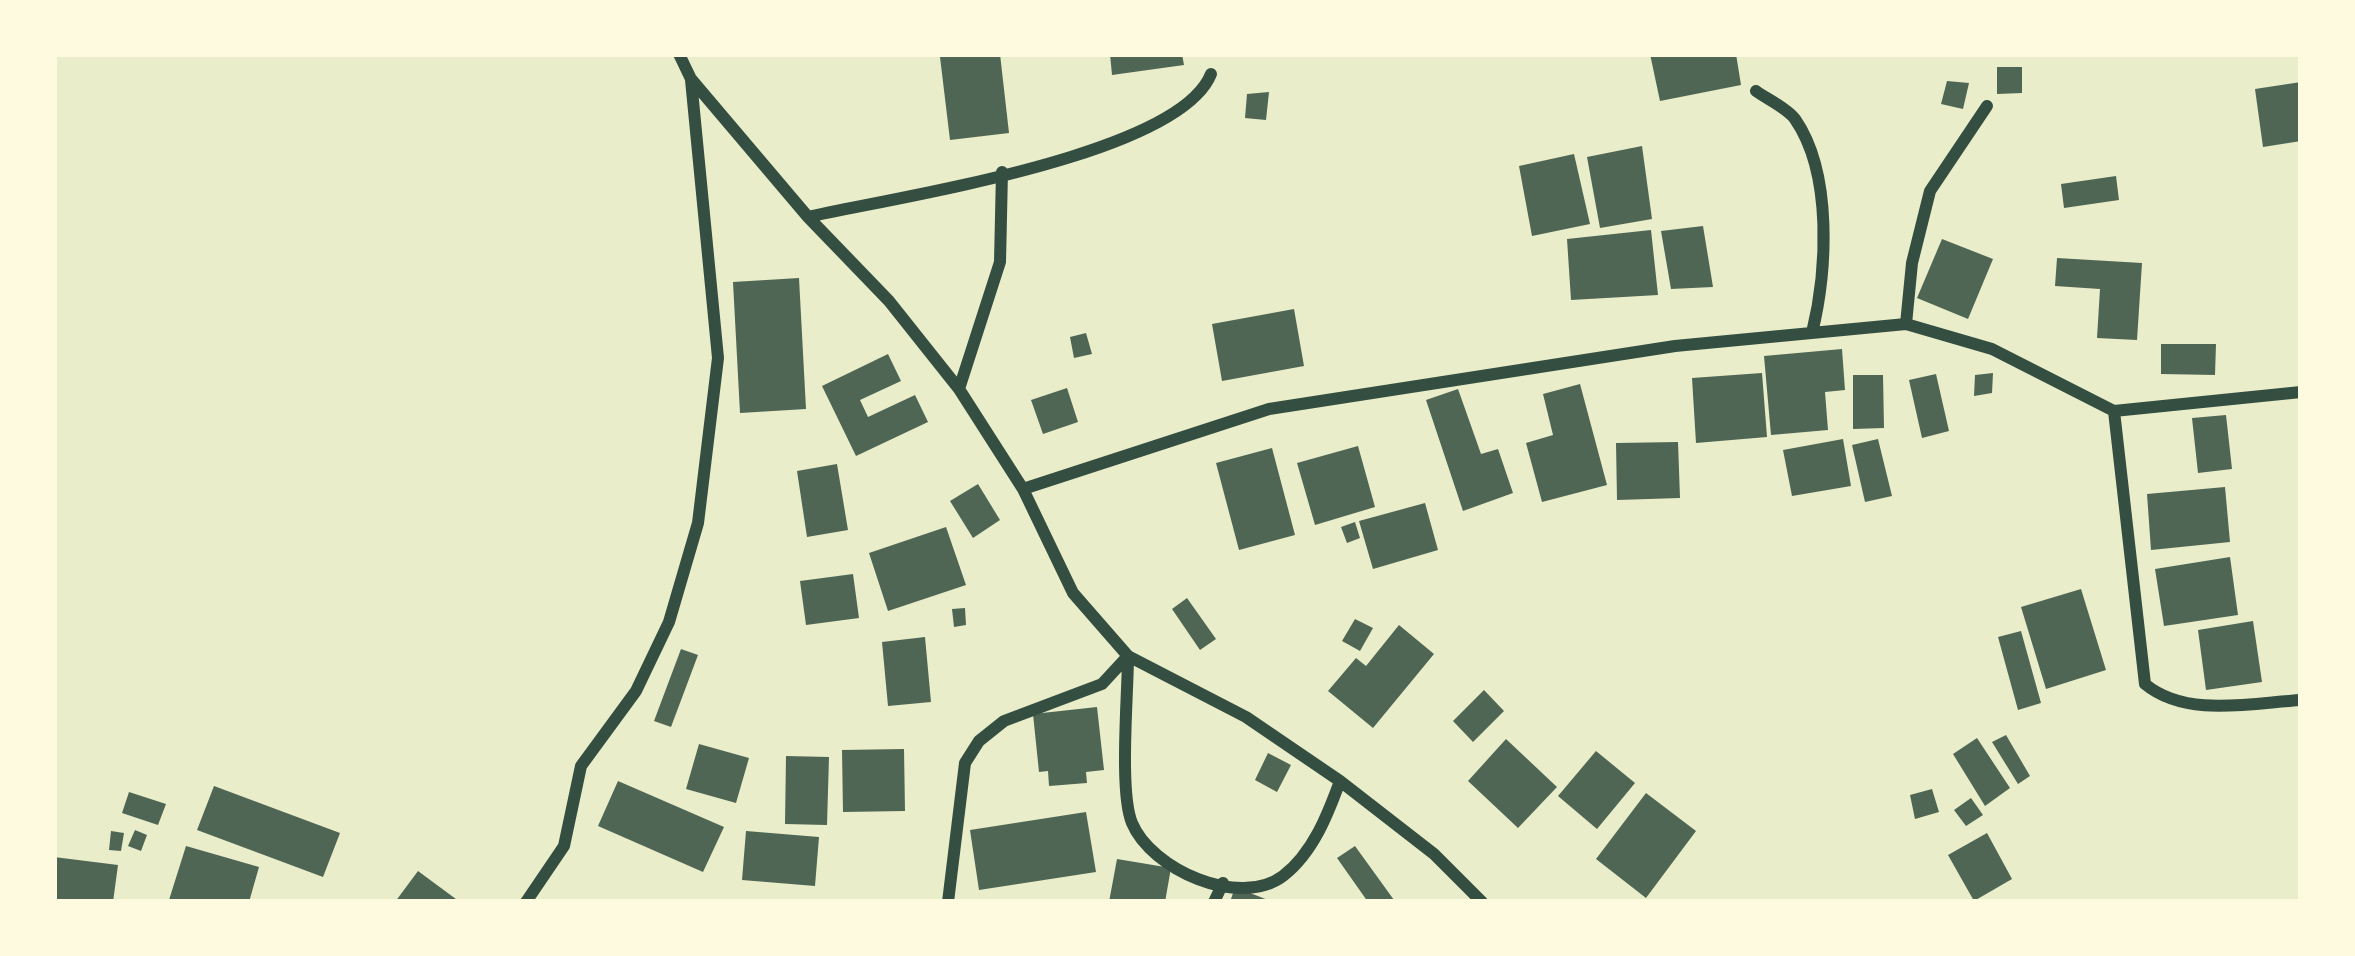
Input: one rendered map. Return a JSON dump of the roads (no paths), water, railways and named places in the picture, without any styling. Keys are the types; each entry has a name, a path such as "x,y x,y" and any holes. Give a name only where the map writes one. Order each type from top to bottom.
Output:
{"street":[{"path":"679,54 691,79 808,217 889,301 959,389 1023,489 1073,593 1128,656 1246,717 1340,782 1434,854 1482,902"},
{"path":"808,217 1089,153 1162,122 1202,95 1211,74"},
{"path":"526,902 564,846 581,766 636,691 669,622 698,523 718,358 691,79"},
{"path":"1756,91 1794,118 1818,182 1825,282 1812,333"},
{"path":"1906,324 1912,263 1930,191 1987,106"},
{"path":"959,389 1000,262 1002,172"},
{"path":"1023,489 1269,409 1675,346 1906,324 1992,349 2114,411 2301,392"},
{"path":"2114,411 2145,684 2164,700 2212,705 2301,700"},
{"path":"1128,656 1130,820 1147,848 1198,880 1248,886 1282,877 1322,829 1340,782"},
{"path":"948,902 964,764 979,741 1004,721 1102,684 1128,656"},
{"path":"1214,902 1222,883"}]}
